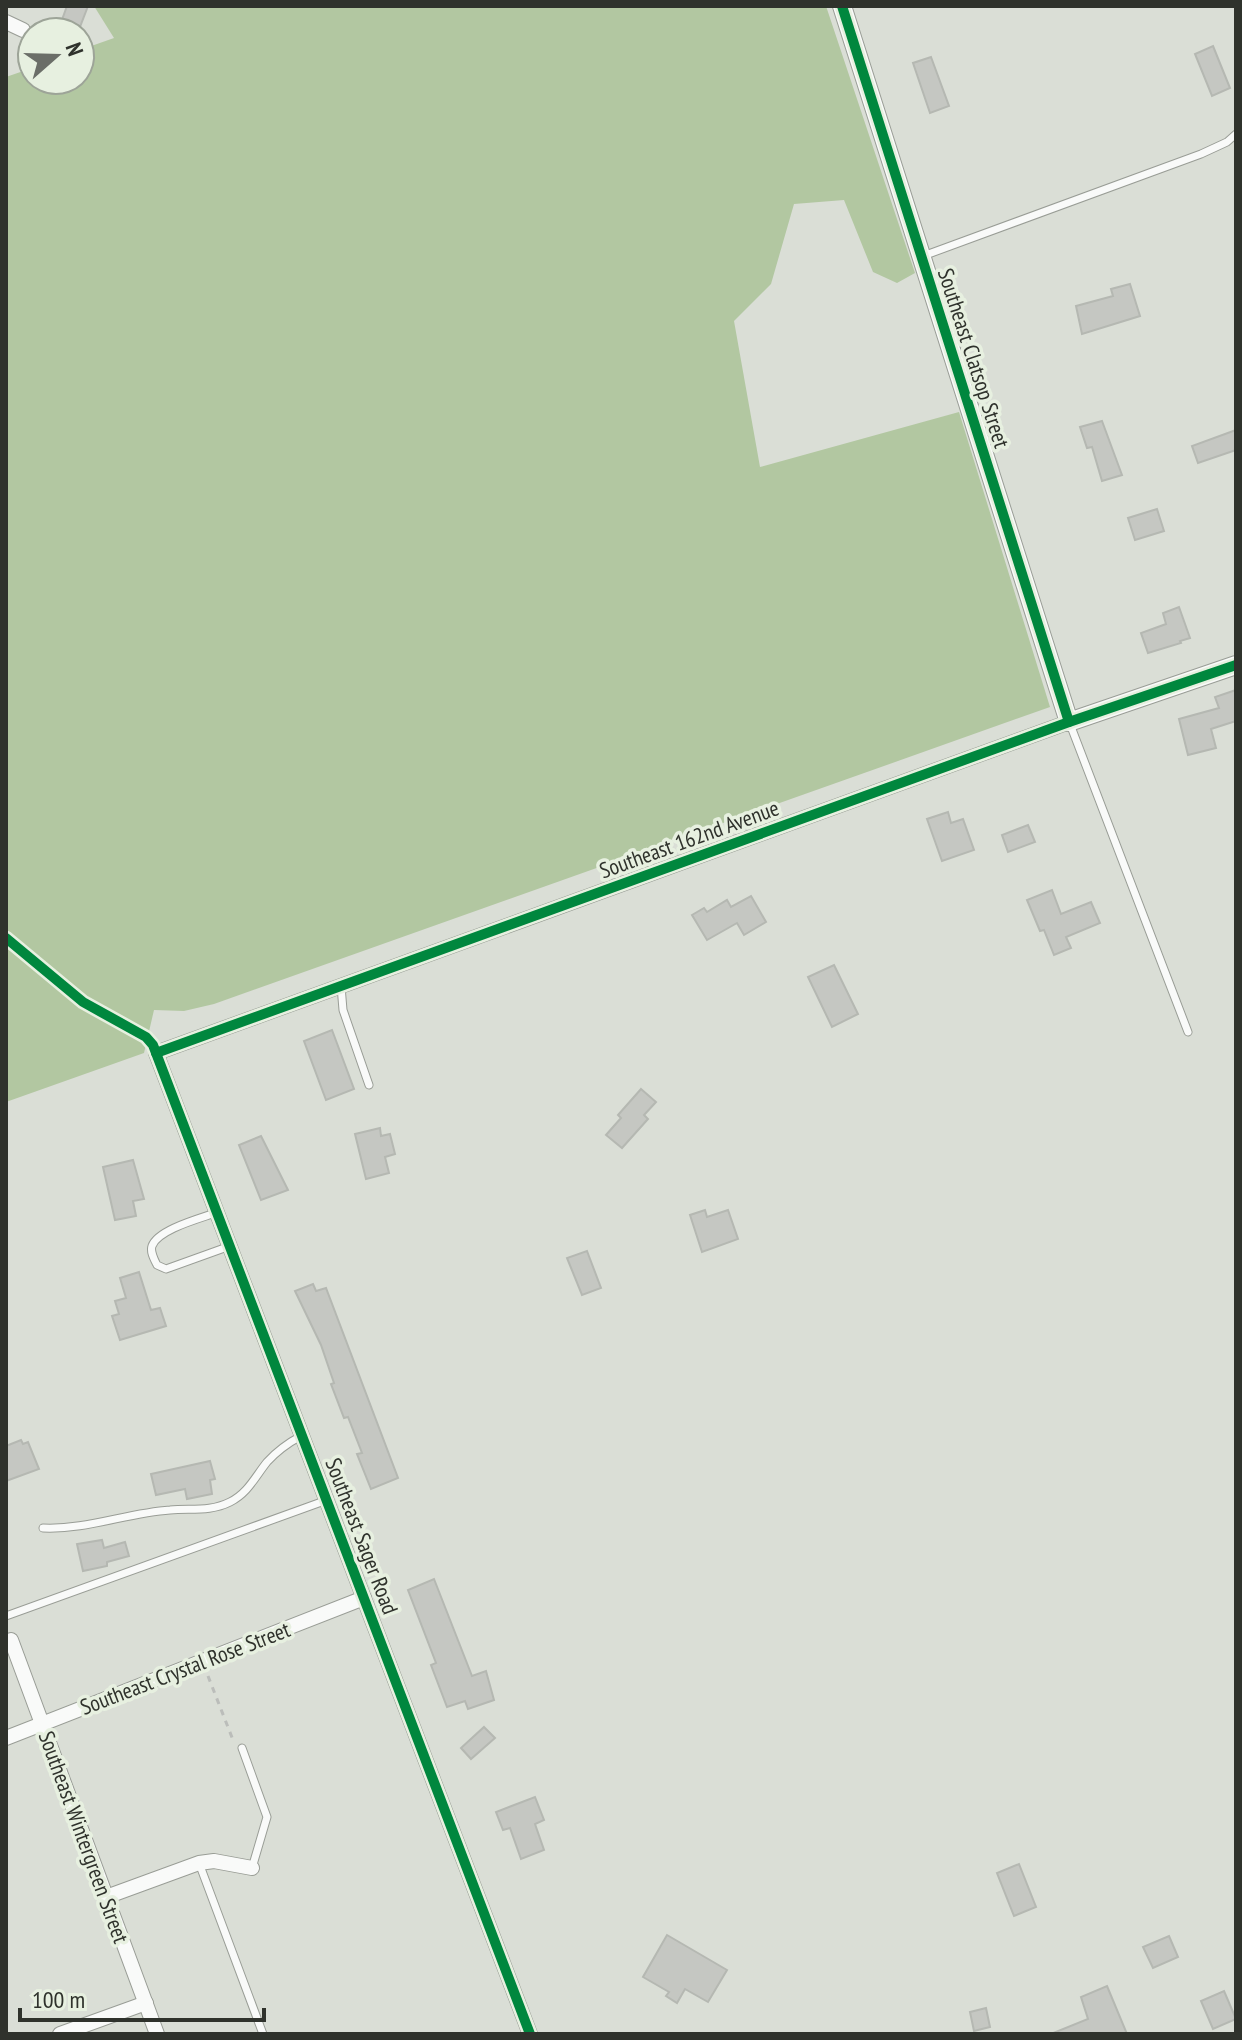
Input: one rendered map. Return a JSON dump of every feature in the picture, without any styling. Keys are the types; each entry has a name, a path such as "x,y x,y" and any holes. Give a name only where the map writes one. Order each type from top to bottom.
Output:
{"street":[{"name":"Southeast Clatsop Street","path":"842,6 1069,722"},
{"name":"Southeast 162nd Avenue","path":"156,1053 1069,722 1236,665"},
{"name":"Southeast Sager Road","path":"156,1053 530,2034"},
{"name":"Southeast Crystal Rose Street","path":"6,1738 364,1598"},
{"name":"Southeast Wintergreen Street","path":"11,1640 157,2034"},
{"path":"106,1897 199,1863 214,1861 252,1868"},
{"path":"60,2034 146,2003"}],"lane":[{"path":"921,257 1201,154 1227,142 1236,134"},
{"path":"1069,722 1188,1032"},
{"path":"6,938 83,1002 150,1040 156,1053"},
{"path":"341,986 343,1010 369,1085"},
{"path":"218,1212 161,1234 152,1244 152,1255 157,1265 166,1269 230,1246"},
{"path":"43,1528 64,1529 169,1510 199,1511 229,1503 249,1488 283,1446 303,1435"},
{"path":"6,1616 327,1500"},
{"path":"242,1748 267,1817 252,1868"},
{"path":"199,1863 263,2034"}],"path":[{"path":"202,1662 234,1741 242,1748"}],"green space":[{"path":"94,6 826,6 915,273 897,283 873,272 844,200 794,204 771,284 734,321 760,467 959,412 1050,707 214,1004 184,1011 154,1010 144,1053 6,1102 6,77 16,74 16,96 96,96 96,44 114,38"}],"building":[{"path":"67,6 88,6 84,16 63,16"},
{"path":"1213,46 1230,88 1212,96 1195,54"},
{"path":"931,57 949,106 930,113 913,63"},
{"path":"1130,284 1140,316 1082,334 1076,306 1113,296 1111,289"},
{"path":"1102,421 1122,475 1102,481 1092,447 1087,448 1080,427"},
{"path":"1236,430 1236,450 1198,463 1192,446"},
{"path":"1157,509 1164,531 1135,540 1128,518"},
{"path":"1179,607 1190,638 1148,653 1141,633 1166,624 1163,613"},
{"path":"1236,690 1236,721 1211,729 1216,748 1188,755 1179,719 1219,708 1215,697"},
{"path":"948,812 951,823 963,819 974,850 942,861 927,819"},
{"path":"1028,825 1035,842 1008,852 1002,835"},
{"path":"1052,890 1061,914 1091,902 1100,923 1066,937 1071,948 1054,955 1027,900"},
{"path":"751,896 766,922 744,935 737,923 707,940 692,915 704,908 707,912 727,900 731,907"},
{"path":"834,965 858,1014 832,1027 808,977"},
{"path":"332,1030 354,1089 326,1100 304,1041"},
{"path":"641,1089 656,1102 644,1115 648,1119 622,1148 606,1135 621,1118 618,1115"},
{"path":"380,1128 381,1136 390,1134 395,1154 385,1157 389,1173 366,1179 355,1134"},
{"path":"261,1136 288,1190 261,1200 239,1145"},
{"path":"133,1160 144,1199 133,1201 136,1216 115,1220 103,1167"},
{"path":"705,1210 707,1217 728,1210 738,1239 702,1252 690,1215"},
{"path":"587,1251 601,1288 582,1295 567,1258"},
{"path":"139,1272 151,1310 160,1308 166,1326 120,1340 112,1316 119,1314 115,1301 126,1298 120,1278"},
{"path":"313,1284 316,1291 326,1288 398,1478 371,1489 357,1454 362,1453 331,1384 334,1383 321,1345 295,1291"},
{"path":"21,1440 23,1444 28,1442 39,1469 6,1481 6,1446"},
{"path":"210,1461 215,1479 210,1480 212,1494 187,1499 185,1489 156,1495 151,1474"},
{"path":"102,1540 104,1548 125,1542 129,1556 107,1562 107,1566 83,1571 77,1544"},
{"path":"434,1579 472,1676 486,1671 494,1700 468,1709 465,1701 447,1707 431,1665 436,1663 408,1590"},
{"path":"484,1727 495,1738 471,1759 461,1748"},
{"path":"535,1797 544,1820 535,1824 544,1850 521,1859 510,1828 503,1830 496,1812"},
{"path":"1019,1864 1036,1907 1014,1916 997,1873"},
{"path":"667,1935 727,1970 708,2002 685,1989 677,2003 666,1996 669,1992 643,1977"},
{"path":"1169,1936 1178,1957 1153,1968 1143,1947"},
{"path":"1107,1986 1127,2034 1051,2034 1088,2019 1081,1997"},
{"path":"1224,1991 1236,2019 1213,2029 1201,2001"},
{"path":"986,2008 990,2027 974,2031 970,2012"}],"cycle path":[{"path":"842,6 1069,722"},
{"path":"156,1053 1069,722 1236,665"},
{"path":"6,938 83,1002 146,1037 153,1045 530,2034"}]}
